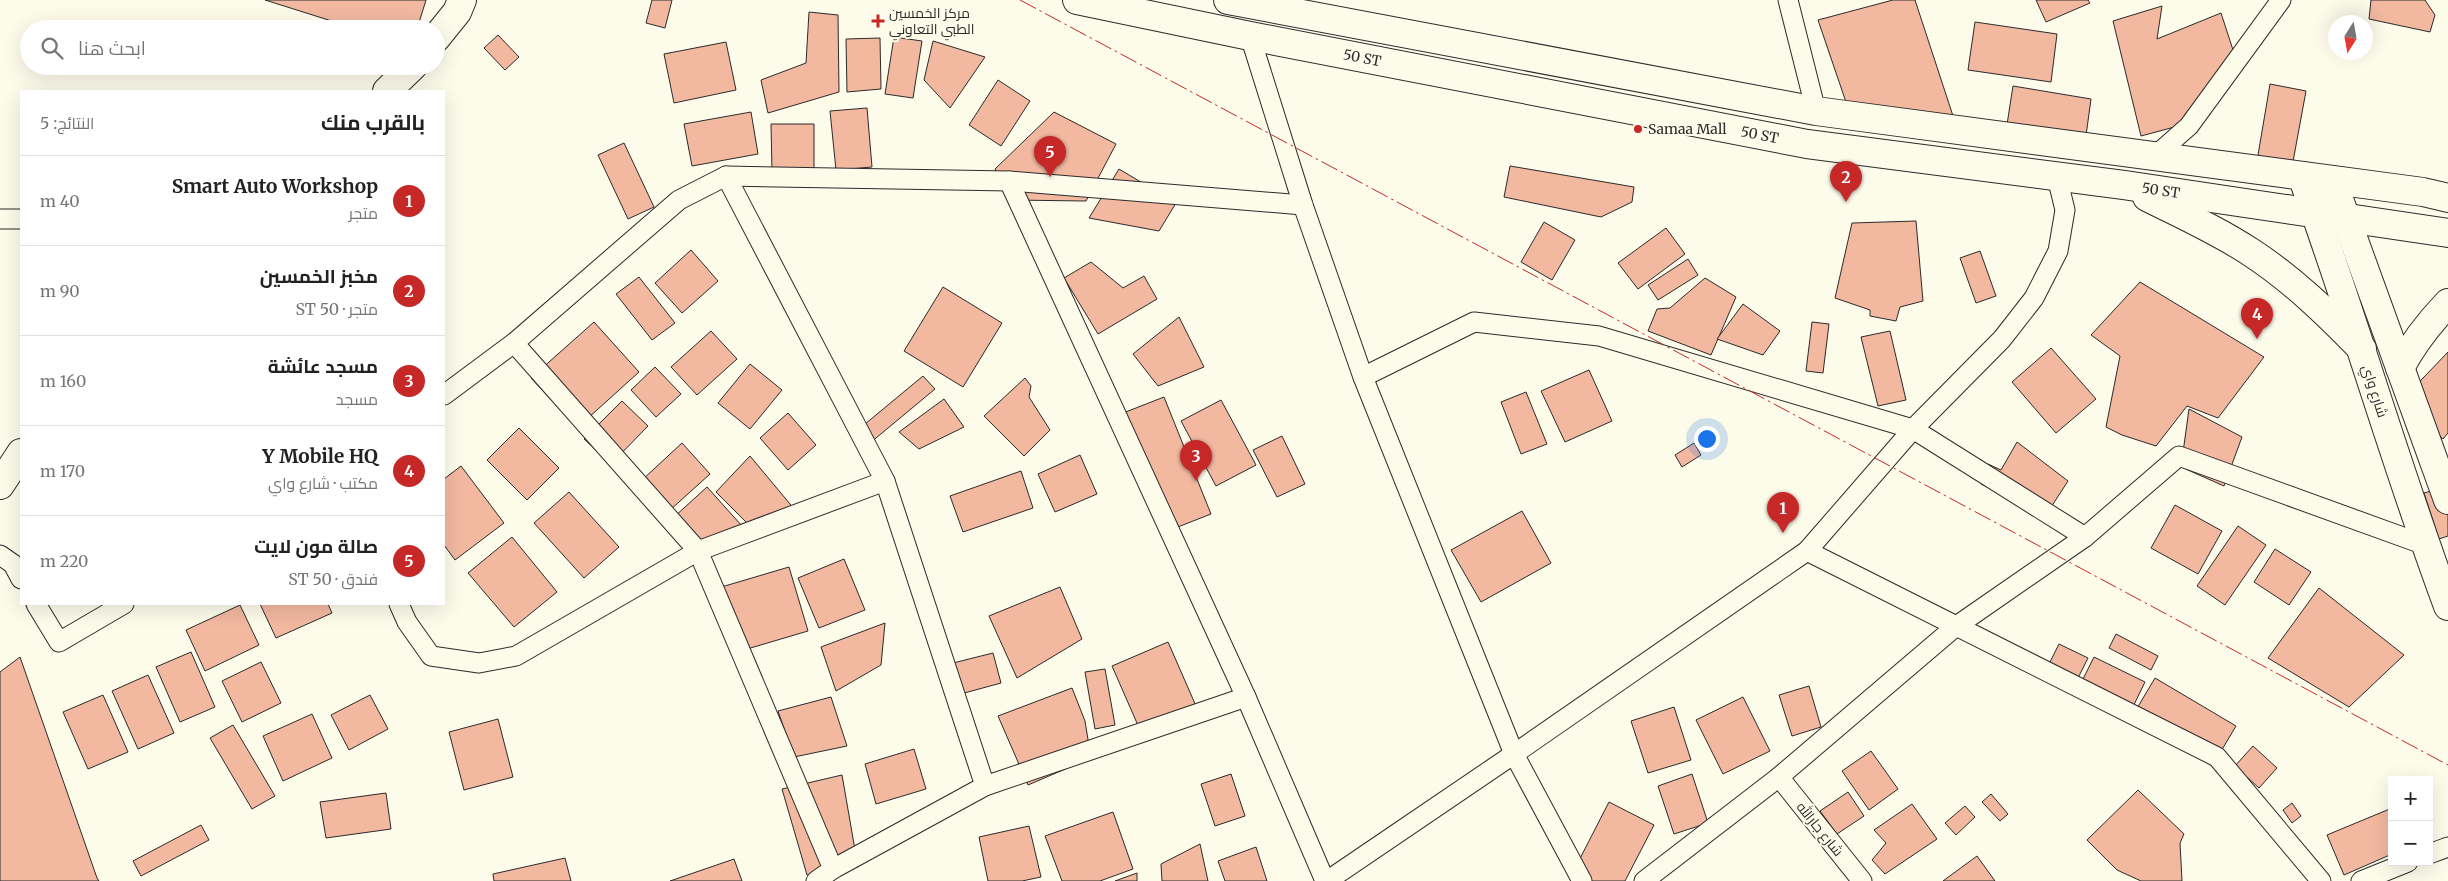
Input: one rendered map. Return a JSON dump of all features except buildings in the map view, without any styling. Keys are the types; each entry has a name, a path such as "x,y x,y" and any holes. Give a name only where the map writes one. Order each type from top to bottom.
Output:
{"main road":[{"path":"445,27 457,12 462,0"},
{"name":"50 ST","path":"1077,0 1250,36 1807,144 2124,185 2448,233"},
{"path":"1228,0 1816,111 2332,180 2448,198"},
{"path":"1348,54 1354,24"},
{"path":"388,90 404,75"},
{"name":"شارع واي","path":"2302,176 2362,349 2425,545 2448,606"},
{"path":"2332,180 2448,500"},
{"path":"2124,185 2252,253 2290,280 2327,313 2362,349"},
{"path":"2400,368 2412,345 2427,324 2448,303"},
{"path":"0,485 20,455"}],"street":[{"path":"1788,0 1816,111"},
{"path":"2155,156 2189,126 2281,0"},
{"path":"1250,36 1303,205 1363,377 1514,754 1582,881"},
{"path":"445,395 514,342 679,200 726,176 1009,181 1303,205"},
{"path":"726,176 885,481 985,786"},
{"path":"1009,181 1246,697 1326,881 1514,754 1807,551 1913,429 2002,339 2034,298 2058,251 2065,210 2056,177"},
{"path":"0,219 20,218"},
{"path":"1363,377 1474,322 1598,336 1913,429 2086,537"},
{"path":"514,342 698,551 833,869"},
{"path":"1644,881 1779,777 1956,627 2086,537 2179,456 2425,545"},
{"path":"399,605 407,622 431,656 479,663 516,656 698,551 885,481"},
{"path":"1807,551 2217,757 2321,881"},
{"path":"0,555 13,564 20,577"},
{"path":"37,605 59,642 122,605"},
{"path":"816,881 833,869 985,786 1246,697"},
{"name":"شارع جارالله","path":"1779,777 1862,881"},
{"path":"2433,853 2448,847"},
{"path":"2361,881 2398,866"}],"power":[{"path":"1020,0 2448,765"}],"place":[{"name":"مركز الخمسين الطبي التعاوني","path":"878,21"},
{"name":"Samaa Mall","path":"1638,129"},
{"name":"صالة مون لايت","path":"1050,177"},
{"name":"مخبز الخمسين","path":"1846,202"},
{"name":"Y Mobile HQ","path":"2257,339"},
{"name":"مسجد عائشة","path":"1196,481"},
{"name":"Smart Auto Workshop","path":"1783,533"}]}
